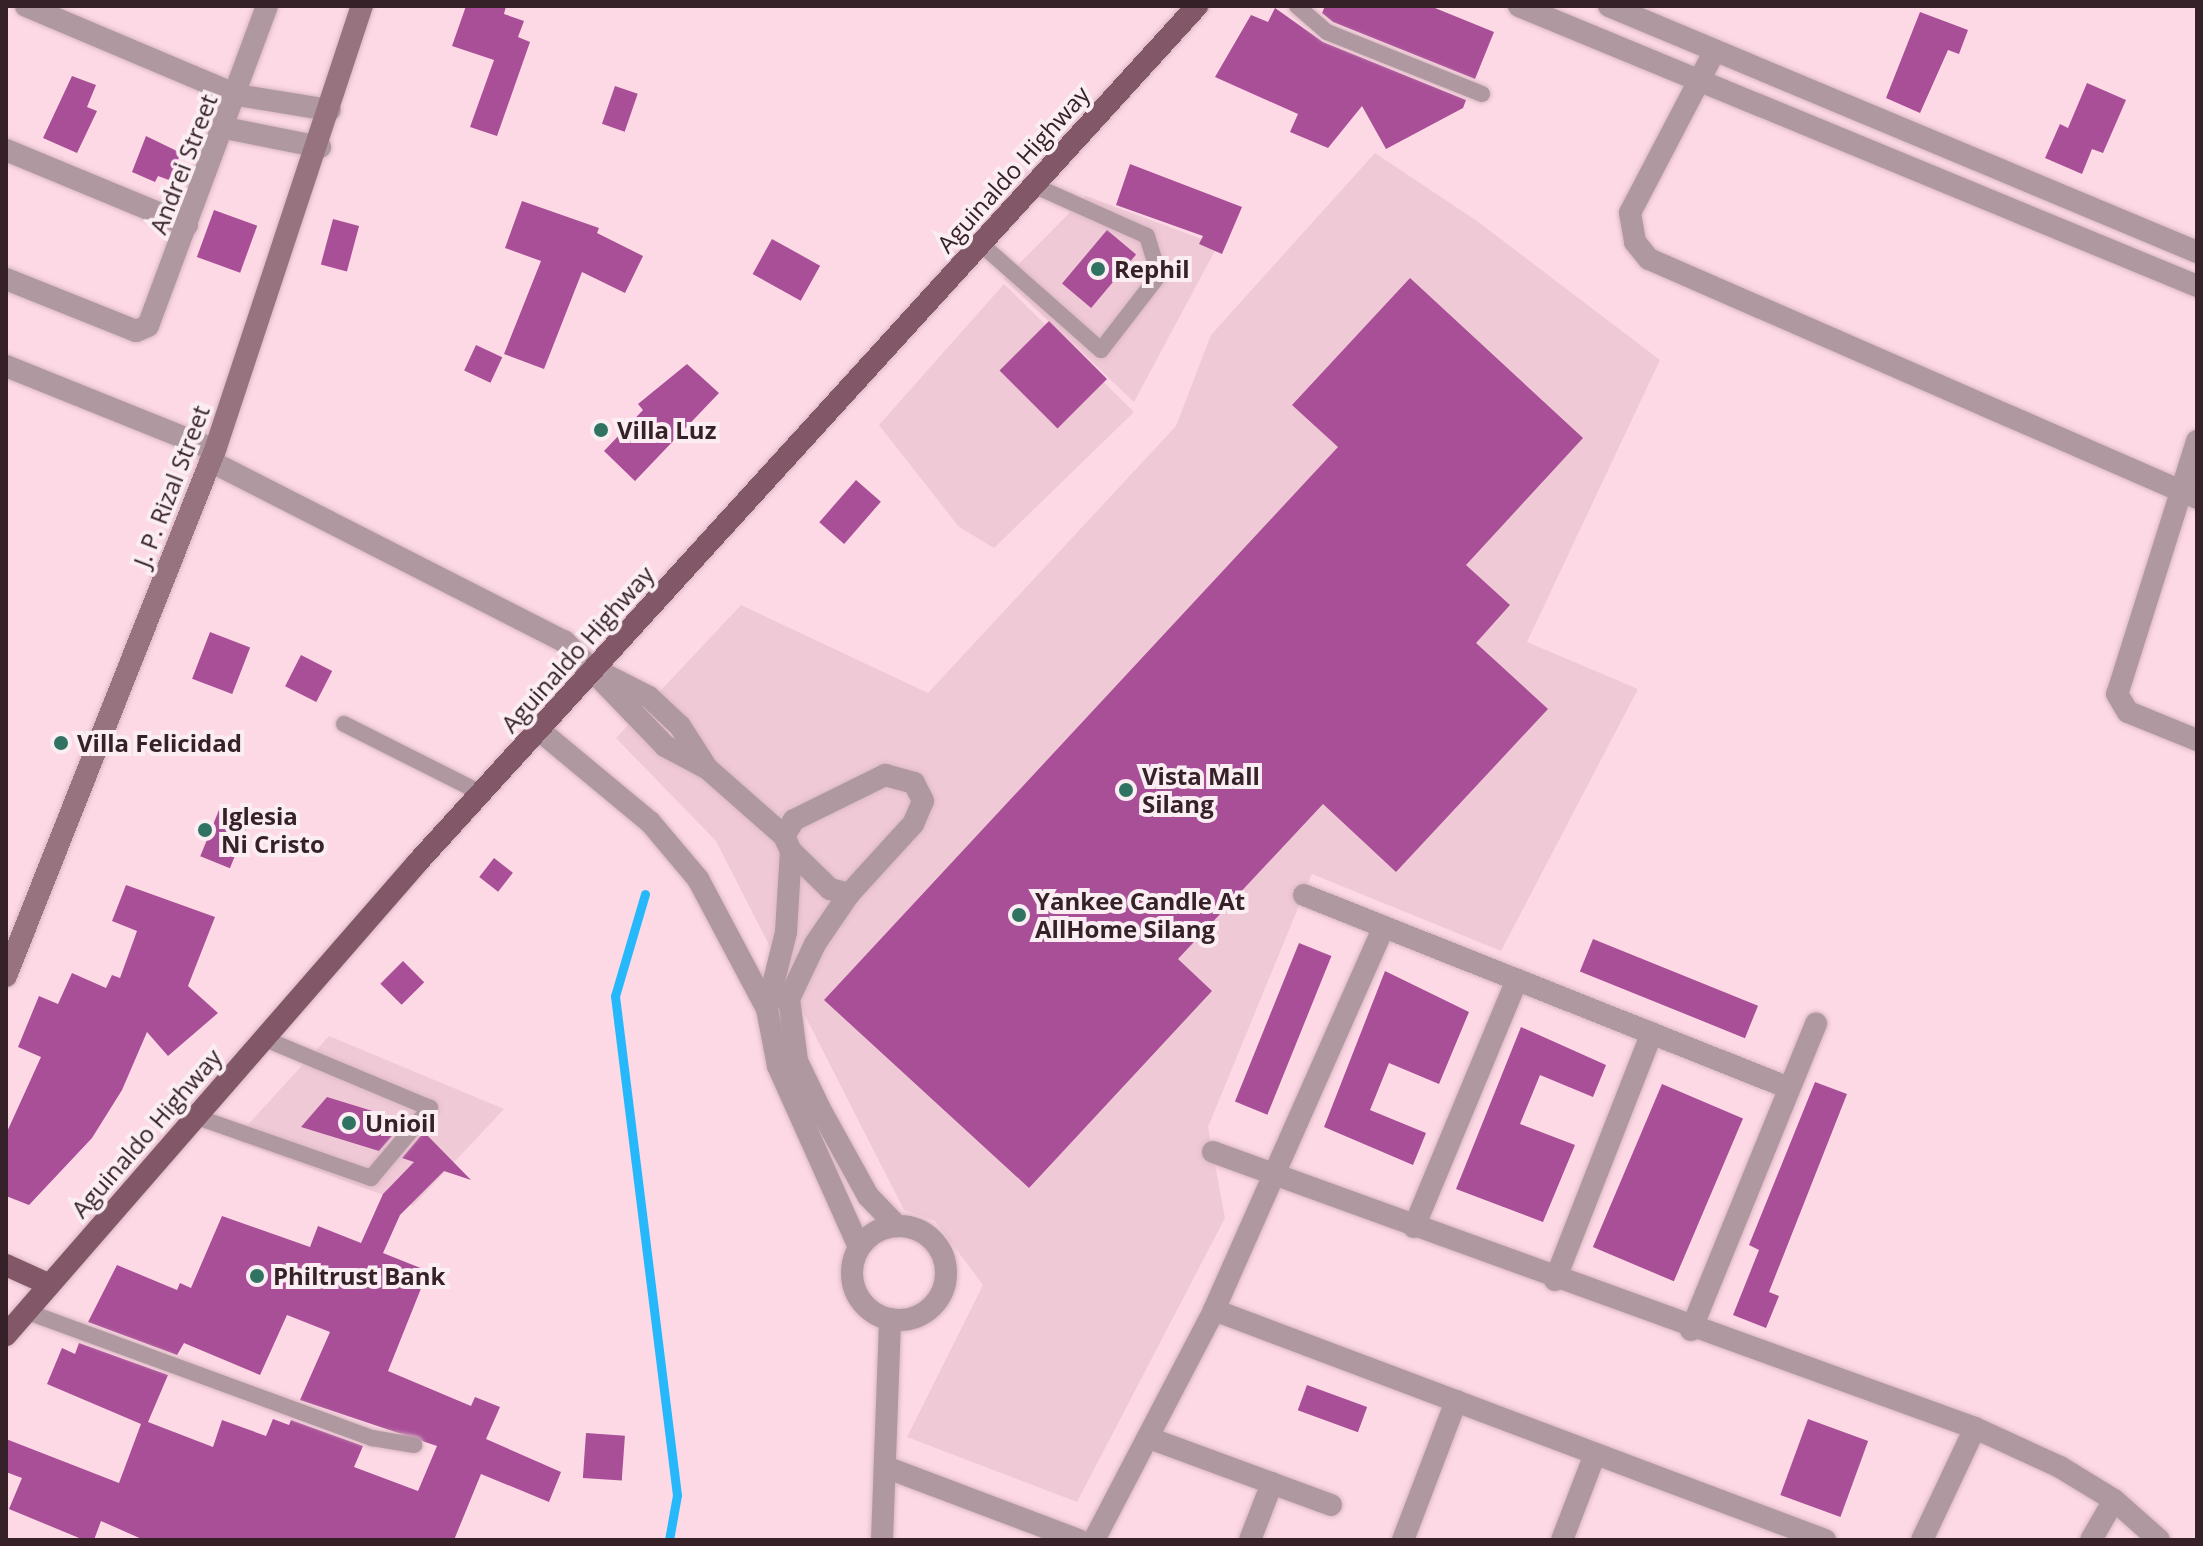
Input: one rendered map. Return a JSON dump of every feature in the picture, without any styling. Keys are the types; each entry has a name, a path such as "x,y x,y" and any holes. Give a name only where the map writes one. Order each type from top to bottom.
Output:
{"main road":[{"name":"J. P. Rizal Street","path":"6,976 212,456 320,147 362,6"},
{"name":"Aguinaldo Highway","path":"6,1335 194,1116 481,793 1197,6"},
{"path":"6,1265 48,1284"}],"street":[{"path":"26,6 237,95 330,110"},
{"name":"Andrei Street","path":"6,279 136,331 148,326 225,128 267,6"},
{"path":"1519,6 1696,84 2197,286"},
{"path":"1609,6 1713,54 2197,252"},
{"path":"1713,54 1630,213 1635,242 1649,259 2190,494"},
{"path":"225,128 320,147"},
{"path":"6,150 187,225"},
{"path":"6,366 212,456 564,641 665,746 708,769 830,889 849,894"},
{"path":"2197,441 2190,494 2117,694 2128,712 2197,740"},
{"path":"539,730 650,822 698,879 767,1009 778,1066 859,1247 853,1285 866,1307 890,1319 930,1309 946,1270 925,1234 897,1226 876,1231 859,1247"},
{"path":"767,1009 786,932 787,844 794,820 885,775 914,783 921,812 849,894 815,944 789,999 797,1061 868,1196 897,1226"},
{"path":"1304,895 1789,1088"},
{"path":"1094,1540 1214,1310 1278,1176 1384,927"},
{"path":"1414,1227 1517,980"},
{"path":"1691,1330 1816,1023"},
{"path":"1555,1280 1652,1033"},
{"path":"1213,1152 1691,1330 1975,1428 2114,1500 2159,1540"},
{"path":"1214,1310 1825,1540"},
{"path":"882,1540 888,1468 890,1319"},
{"path":"1403,1540 1456,1401"},
{"path":"1922,1540 1975,1428"},
{"path":"1149,1438 1331,1505"},
{"path":"1562,1540 1595,1454"},
{"path":"888,1468 1079,1540"},
{"path":"1250,1540 1272,1483"},
{"path":"2091,1540 2114,1500"}],"lane":[{"path":"1297,6 1327,32 1482,94"},
{"path":"981,244 1101,350 1159,275 1147,236 1033,185"},
{"path":"344,724 481,793"},
{"path":"194,1116 371,1178 430,1108 263,1038"},
{"path":"25,1311 372,1438 414,1445"}],"shaded area":[{"name":"Vista Mall Silang","path":"1375,153 1477,221 1660,360 1527,642 1638,689 1501,951 1312,874 1208,1127 1225,1218 1077,1502 907,1437 983,1285 935,1221 904,1210 716,841 616,738 741,605 928,693 1176,426 1211,335"},
{"path":"1086,196 1218,245 1134,402 1004,279"},
{"path":"1004,284 1134,412 994,548 959,527 879,425"},
{"path":"329,1036 504,1109 413,1206 234,1140"}],"building":[{"path":"466,6 506,6 504,14 524,21 518,37 530,42 497,136 470,127 494,60 452,46"},
{"path":"1325,6 1430,6 1494,32 1475,79 1333,22 1322,13"},
{"path":"1275,8 1323,42 1466,100 1463,108 1386,149 1362,106 1328,148 1290,132 1298,114 1215,77 1251,15 1268,22"},
{"path":"1920,12 1968,30 1959,54 1948,50 1920,113 1886,98"},
{"path":"72,76 96,85 87,107 97,111 77,153 43,138"},
{"path":"2087,83 2126,100 2103,153 2092,149 2082,174 2045,158 2060,124 2068,128"},
{"path":"615,86 638,94 625,132 602,124"},
{"path":"146,136 181,153 169,180 158,176 155,182 132,172"},
{"path":"1130,164 1242,207 1222,254 1199,244 1203,236 1116,205"},
{"path":"522,201 599,228 597,233 643,256 625,293 582,272 544,369 504,354 541,261 505,248"},
{"path":"214,210 257,226 240,273 197,257"},
{"path":"333,219 359,226 347,271 321,264"},
{"name":"Rephil","path":"1107,230 1136,254 1091,308 1062,284"},
{"path":"772,239 820,266 801,301 753,274"},
{"path":"1410,278 1583,438 1466,565 1510,605 1476,643 1548,709 1396,872 1323,804 1178,959 1212,991 1029,1188 824,1000 1338,447 1292,405"},
{"path":"1049,321 1107,379 1057,428 1000,370"},
{"path":"476,345 502,357 490,383 464,370"},
{"path":"687,364 719,393 635,481 604,451 643,410 638,404"},
{"path":"856,480 881,502 844,544 819,522"},
{"path":"210,632 250,647 232,694 192,679"},
{"path":"301,655 332,671 316,702 285,686"},
{"path":"219,810 249,822 230,868 200,856"},
{"path":"494,858 513,873 498,892 479,877"},
{"path":"126,885 215,917 188,986 218,1013 168,1056 147,1032 122,1090 92,1138 29,1205 6,1196 6,1134 41,1057 18,1047 39,996 58,1004 72,973 106,988 112,975 120,978 137,931 112,921"},
{"path":"1593,939 1758,1006 1745,1038 1580,971"},
{"path":"1299,943 1331,956 1267,1115 1235,1102"},
{"path":"403,961 424,982 402,1005 380,984"},
{"path":"1385,971 1469,1012 1439,1084 1389,1063 1370,1110 1426,1133 1413,1165 1324,1127"},
{"path":"1521,1027 1606,1065 1593,1097 1540,1075 1520,1124 1575,1145 1543,1222 1456,1189"},
{"path":"1815,1082 1847,1094 1769,1292 1779,1296 1766,1328 1733,1315 1759,1250 1749,1245"},
{"path":"1662,1084 1743,1118 1674,1281 1593,1247"},
{"name":"Unioil","path":"327,1097 405,1121 379,1151 301,1127"},
{"path":"424,1132 471,1180 444,1171 400,1215 383,1253 428,1271 388,1371 471,1406 475,1397 500,1407 486,1439 561,1472 549,1502 481,1474 454,1540 144,1540 101,1521 94,1540 84,1540 9,1509 22,1478 6,1472 6,1439 119,1483 141,1424 47,1384 62,1348 75,1354 79,1343 168,1375 148,1422 213,1447 222,1420 266,1436 273,1419 289,1425 291,1420 363,1446 354,1467 418,1491 437,1446 300,1400 330,1332 287,1315 260,1375 184,1343 177,1355 88,1322 117,1265 177,1290 180,1283 191,1288 222,1216 310,1247 318,1226 361,1243 383,1194 414,1162 402,1158"},
{"path":"1307,1385 1367,1407 1358,1432 1298,1410"},
{"path":"1808,1419 1868,1441 1840,1517 1780,1495"},
{"path":"586,1433 625,1436 622,1481 583,1478"}],"waterway":[{"path":"645,894 615,996 677,1495 669,1540"}],"place":[{"name":"Rephil","path":"1098,269"},
{"name":"Villa Luz","path":"601,430"},
{"name":"Villa Felicidad","path":"61,743"},
{"name":"Vista Mall Silang","path":"1126,790"},
{"name":"Iglesia Ni Cristo","path":"205,830"},
{"name":"Yankee Candle At AllHome Silang","path":"1019,915"},
{"name":"Unioil","path":"349,1123"},
{"name":"Philtrust Bank","path":"257,1276"}]}
